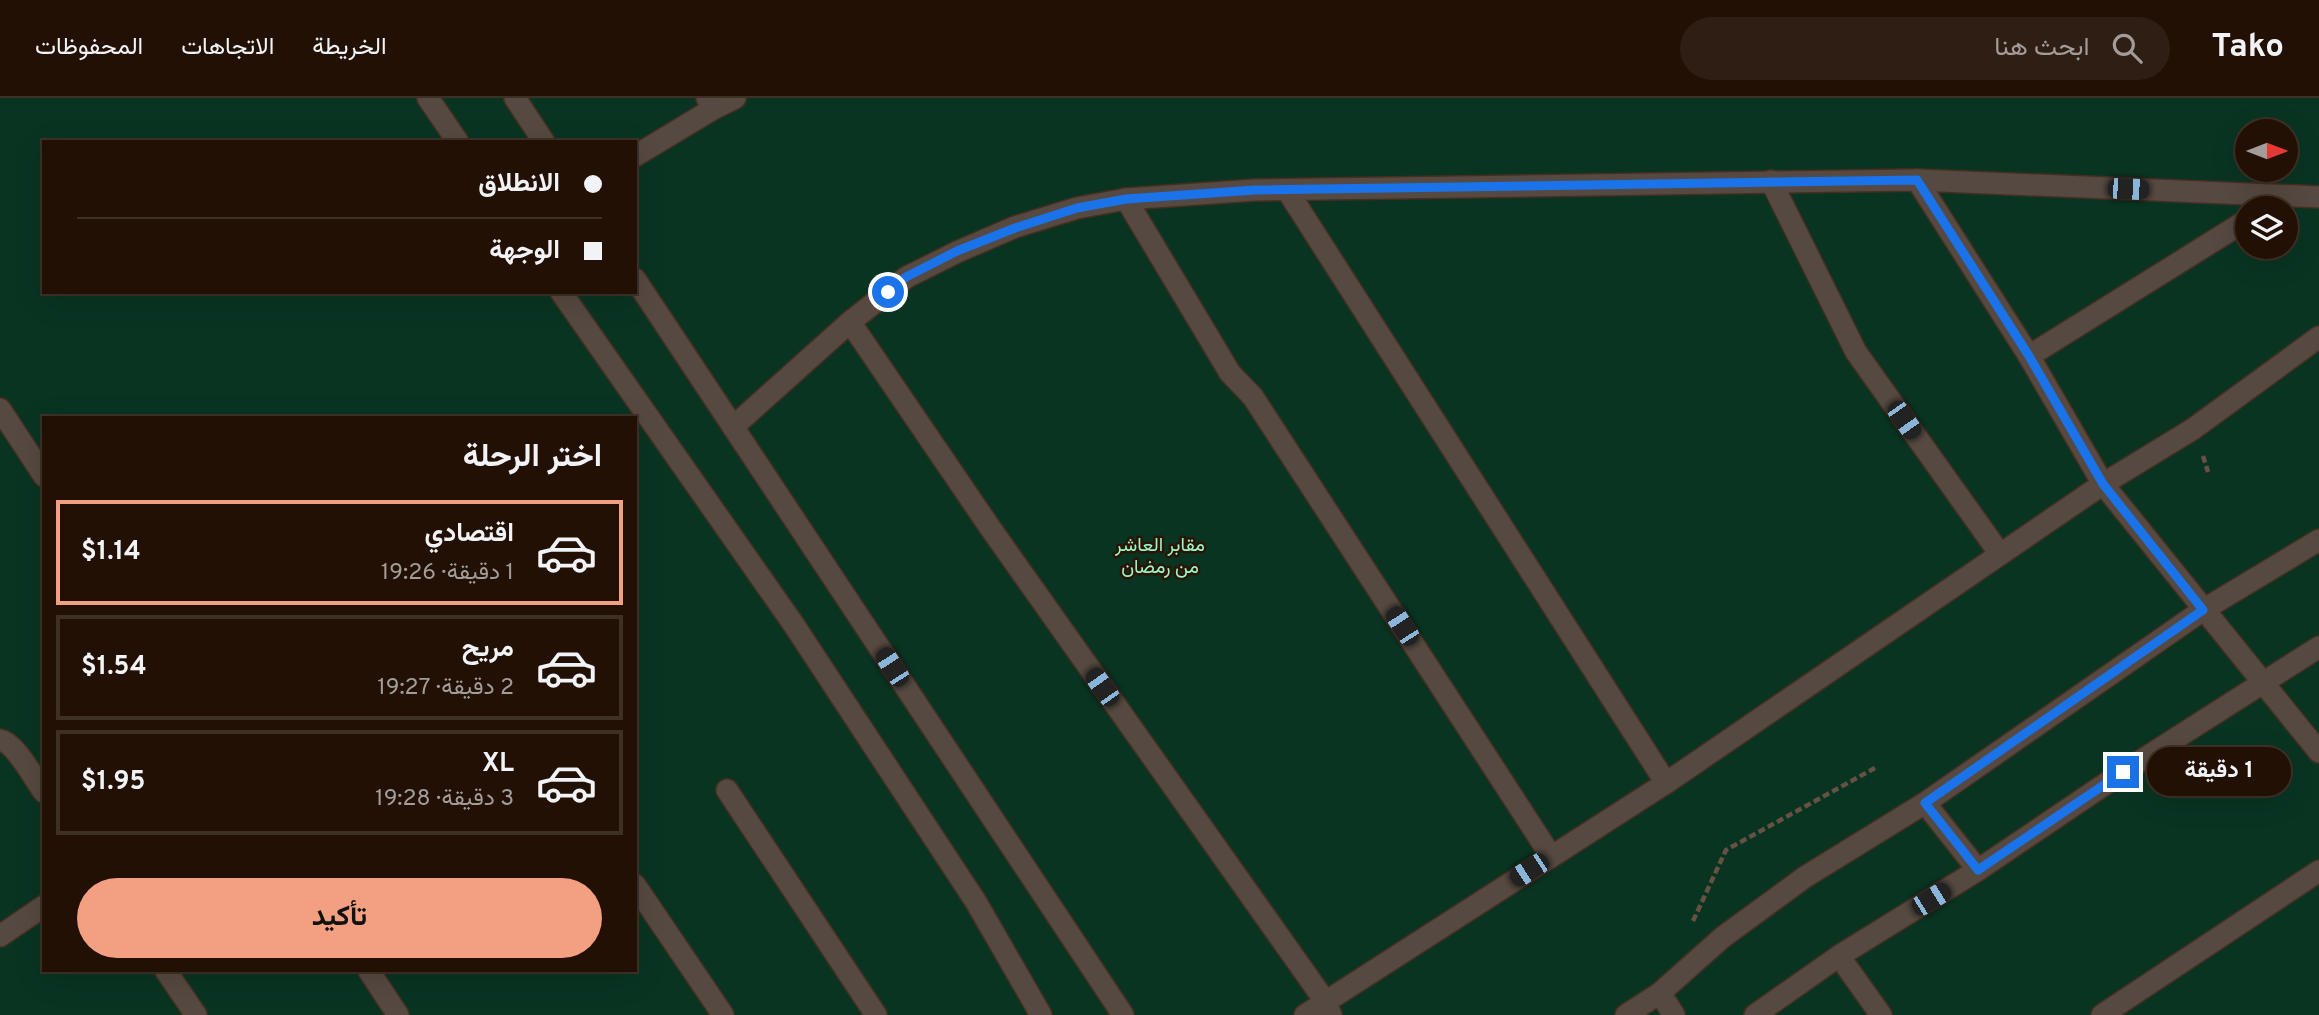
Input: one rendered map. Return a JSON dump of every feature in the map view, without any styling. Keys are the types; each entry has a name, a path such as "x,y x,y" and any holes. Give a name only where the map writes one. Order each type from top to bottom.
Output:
{"lane":[{"path":"428,98 457,140"},
{"path":"515,98 543,140"},
{"path":"637,155 710,104 735,98"},
{"path":"1917,180 2029,356 2103,484 2319,752"},
{"path":"733,426 850,322 906,277 957,251 1015,228 1065,212 1126,199 1287,190 1917,180 2287,196"},
{"path":"1771,181 1856,352 2000,554"},
{"path":"1287,190 1666,783"},
{"path":"2298,196 2319,197"},
{"path":"1126,199 1230,373 1253,397 1551,856"},
{"path":"2029,356 2235,227"},
{"path":"637,282 1123,1015"},
{"path":"562,294 794,625 976,902 1041,1015"},
{"path":"850,322 999,540 1328,1008"},
{"path":"1305,1015 1328,1008 1551,856 1666,783 2103,484 2193,429 2319,337"},
{"path":"0,409 42,473"},
{"path":"1626,1015 1660,993 1723,937 1805,877 1925,803 2203,610 2319,540"},
{"path":"1755,1015 1839,956 1978,870 2123,772 2319,648"},
{"path":"0,740 13,748 42,789"},
{"path":"727,790 876,1015"},
{"path":"1925,803 1978,870"},
{"path":"2102,1015 2319,871"},
{"path":"637,888 723,1015"},
{"path":"0,936 42,907"},
{"path":"1839,956 1881,1015"},
{"path":"167,972 196,1015"},
{"path":"370,972 397,1015"},
{"path":"1660,993 1674,1015"}],"path":[{"path":"1693,922 1726,850 1875,768"}],"green space":[{"name":"مقابر العاشر من رمضان","path":"0,98 2319,98 2319,1015 0,1015"}],"route":[{"path":"888,292 906,277 957,251 1015,228 1077,208 1126,199 1255,190 1917,180 2029,356 2103,484 2203,610 1925,803 1978,870 2123,772"}]}
